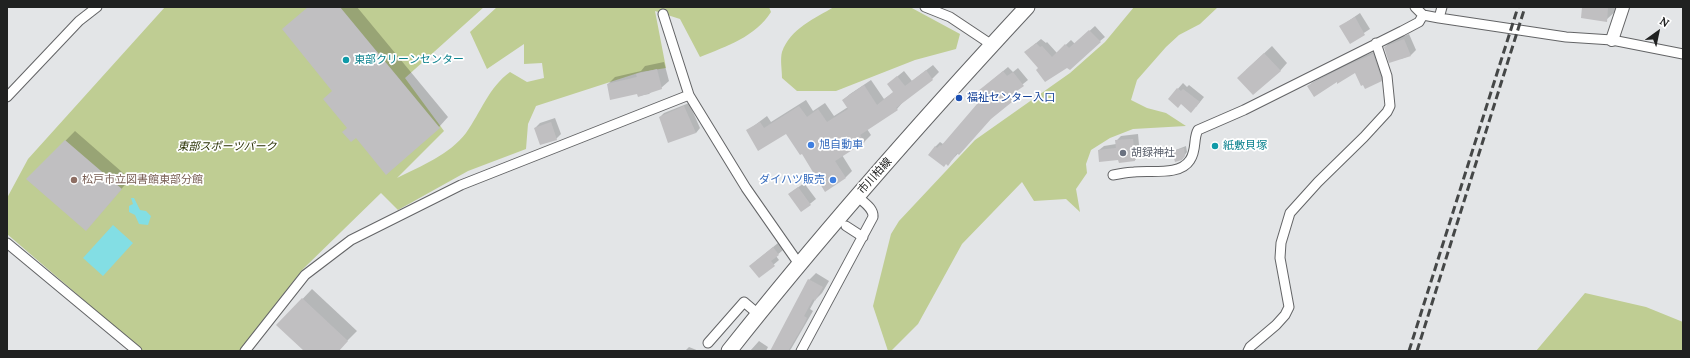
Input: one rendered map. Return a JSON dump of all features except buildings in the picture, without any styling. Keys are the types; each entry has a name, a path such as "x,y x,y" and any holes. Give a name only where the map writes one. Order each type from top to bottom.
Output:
{"main road":[{"name":"市川柏線","path":"729,351 799,264 857,196 1027,7"}],"street":[{"path":"7,97 79,21 98,7"},
{"path":"925,7 950,17 992,45"},
{"path":"1415,7 1423,15 1439,18 1566,36 1612,40 1683,54"},
{"path":"1439,18 1442,7"},
{"path":"1612,40 1623,7"},
{"path":"663,14 689,95 746,188 799,264"},
{"path":"1113,175 1135,172 1165,171 1185,165 1195,152 1198,130 1244,110 1418,22 1423,15"},
{"path":"1248,351 1250,347 1276,325 1285,315 1289,307 1280,258 1281,243 1290,213 1318,182 1364,137 1387,112 1390,106 1387,76 1376,43"},
{"path":"245,351 305,275 351,240 461,185 689,95"},
{"path":"801,351 873,217 874,213 857,196"},
{"path":"846,226 863,237"},
{"path":"7,243 137,351"},
{"path":"708,343 744,302 758,314"}],"green space":[{"name":"東部スポーツパーク","path":"165,7 484,7 405,78 444,131 397,178 443,154 459,141 466,133 496,85 510,72 527,82 544,78 542,63 524,64 524,44 487,69 470,32 497,7 769,7 771,12 757,28 740,40 700,57 680,19 655,11 666,68 641,72 536,106 528,124 526,149 468,171 398,210 381,193 303,269 239,351 143,351 7,234 7,198 28,159"},
{"path":"834,7 910,7 960,34 956,49 915,60 836,91 797,91 782,78 782,52 791,37 797,31 811,20"},
{"path":"1134,7 1218,7 1200,24 1179,35 1166,47 1137,80 1131,100 1147,108 1166,113 1186,126 1133,129 1110,138 1091,150 1086,164 1087,173 1076,189 1080,212 1066,199 1034,201 1022,182 962,244 918,324 891,351 888,351 873,306 891,234 899,221 975,140 1070,73 1105,42"},
{"path":"1585,293 1646,307 1683,322 1683,351 1536,351"}],"water":[{"path":"131,198 134,198 140,210 146,211 151,216 148,225 139,224 135,215 129,212 129,206 133,204"},
{"path":"113,225 133,243 103,276 83,258"}],"railway":[{"path":"1409,351 1518,7"},
{"path":"1417,351 1525,7"}],"place":[{"name":"東部クリーンセンター","path":"346,60"},
{"name":"福祉センター入口","path":"959,98"},
{"name":"旭自動車","path":"811,145"},
{"name":"紙敷貝塚","path":"1215,146"},
{"name":"胡録神社","path":"1123,153"},
{"name":"松戸市立図書館東部分館","path":"74,180"},
{"name":"ダイハツ販売","path":"833,180"}]}
